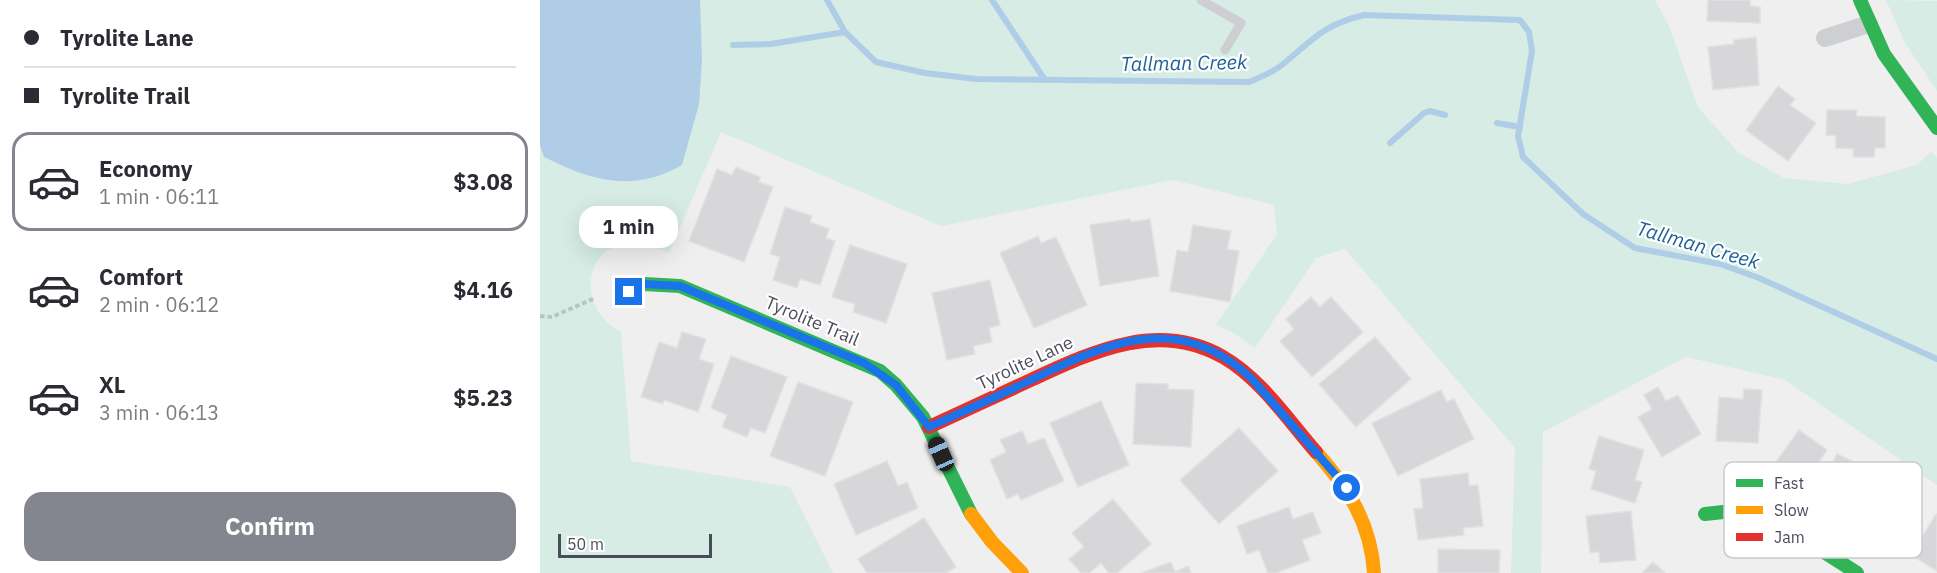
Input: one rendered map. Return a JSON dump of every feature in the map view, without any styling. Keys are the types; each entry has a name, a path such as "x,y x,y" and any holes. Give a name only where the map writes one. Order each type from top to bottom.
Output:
{"street":[{"path":"1860,0 1869,24 1897,75 1937,128"},
{"path":"1825,38 1869,24"},
{"name":"Tyrolite Trail","path":"629,292 644,284 680,286 864,363 896,385 929,427 965,506 992,542 1023,573"},
{"name":"Tyrolite Lane","path":"929,427 1106,346 1148,338 1200,345 1237,364 1347,488 1365,521 1371,543 1374,573"},
{"path":"1706,514 1724,512"},
{"path":"1835,558 1857,573"}],"lane":[{"path":"1201,0 1241,23 1225,50"}],"path":[{"path":"540,316 552,316 595,298"}],"green space":[{"path":"540,0 1655,0 1669,26 1698,107 1739,153 1784,178 1848,184 1917,165 1931,152 1937,158 1937,485 1922,475 1922,462 1904,462 1785,380 1686,357 1543,432 1541,573 1511,573 1515,448 1345,249 1316,258 1255,348 1232,332 1216,325 1277,234 1274,205 1173,180 941,226 721,132 669,253 638,243 616,246 603,254 595,266 591,280 592,294 597,309 607,322 621,332 631,461 790,487 833,573 540,573"},
{"path":"1886,0 1937,1 1937,91 1905,43"}],"water":[{"path":"540,0 700,0 702,60 699,104 682,165 664,174 629,181 596,177 544,157 540,145"}],"building":[{"path":"1708,0 1750,0 1750,6 1760,7 1760,23 1707,21"},
{"path":"1756,37 1759,85 1713,90 1708,47 1734,44 1734,40"},
{"path":"1778,86 1795,99 1790,105 1816,123 1788,161 1746,130"},
{"path":"1827,110 1857,110 1856,116 1885,117 1885,148 1875,148 1874,157 1853,157 1854,149 1836,148 1836,136 1826,135"},
{"path":"736,167 760,177 759,182 773,187 744,262 689,241 717,169 732,175"},
{"path":"785,207 812,216 810,222 829,229 826,238 835,241 820,285 800,279 797,288 773,280 780,257 770,254"},
{"path":"1130,219 1131,222 1150,219 1159,276 1100,286 1090,225"},
{"path":"1193,225 1231,231 1227,249 1239,251 1230,302 1170,291 1177,250 1188,252"},
{"path":"1038,236 1041,243 1056,237 1087,305 1034,328 1000,253"},
{"path":"850,245 907,264 886,323 853,312 855,304 832,297"},
{"path":"990,280 1000,325 989,328 992,342 973,346 975,354 947,360 932,293"},
{"path":"1311,297 1320,307 1331,297 1363,332 1312,377 1280,341 1294,329 1286,319"},
{"path":"682,332 706,339 699,359 714,364 698,412 664,400 663,404 641,397 659,342 677,348"},
{"path":"1375,337 1411,379 1356,427 1319,384"},
{"path":"731,356 787,377 765,433 751,428 747,437 722,427 727,415 711,408"},
{"path":"798,382 853,402 825,476 770,456"},
{"path":"1136,383 1168,384 1168,389 1194,390 1191,447 1133,444"},
{"path":"1658,387 1666,401 1678,395 1701,434 1662,457 1638,417 1652,409 1644,395"},
{"path":"1744,389 1762,390 1758,443 1716,441 1719,397 1743,399"},
{"path":"1441,390 1447,402 1454,399 1474,439 1398,476 1372,423"},
{"path":"1101,401 1129,465 1078,487 1050,423"},
{"path":"1239,428 1278,471 1219,524 1180,480"},
{"path":"1799,430 1827,450 1819,462 1776,462"},
{"path":"1022,431 1028,444 1044,438 1064,481 1021,500 1018,494 1007,499 990,460 1006,452 1000,440"},
{"path":"1599,436 1644,450 1635,480 1642,482 1635,503 1591,489 1596,471 1589,469"},
{"path":"1837,454 1853,462 1833,462"},
{"path":"887,461 898,486 907,482 918,508 856,535 834,484"},
{"path":"1468,473 1469,486 1478,485 1483,526 1463,528 1464,535 1418,540 1414,509 1423,508 1420,479"},
{"path":"1113,499 1151,544 1117,573 1109,573 1101,563 1089,573 1081,573 1069,559 1084,547 1072,533"},
{"path":"1289,507 1293,519 1313,512 1321,533 1302,540 1310,560 1276,573 1268,573 1259,550 1247,554 1237,526"},
{"path":"1631,511 1636,560 1600,563 1599,552 1590,553 1586,516"},
{"path":"1937,514 1937,571 1916,558 1922,558 1922,537"},
{"path":"924,518 956,567 946,573 867,573 858,559"},
{"path":"1438,549 1500,550 1499,573 1438,573"},
{"path":"1171,562 1175,572 1188,566 1191,573 1141,573"},
{"path":"1653,562 1665,573 1642,573"}],"waterway":[{"name":"Tallman Creek","path":"827,0 845,32 876,62 925,73 976,79 1249,82 1278,68 1328,29 1364,15 1520,20 1529,32 1532,51 1518,136 1523,157 1583,214 1635,248 1720,264 1759,278 1937,359"},
{"path":"992,0 1045,80"},
{"path":"733,45 771,44 845,32"},
{"path":"1390,143 1424,113 1430,111 1445,115"},
{"path":"1497,123 1520,127"}],"traffic: fast":[{"path":"1860,0 1884,54 1937,128"},
{"path":"629,292 644,284 680,286 880,371 896,385 923,417 971,514"},
{"path":"1705,514 1724,512"},
{"path":"1833,558 1857,573"}],"traffic: slow":[{"path":"1316,452 1338,479 1356,507 1368,538 1374,573"},
{"path":"971,514 992,542 1022,573"}],"traffic: jam":[{"path":"929,427 1056,368 1103,350 1151,340 1175,341 1199,346 1223,357 1249,376 1273,400 1316,452"}],"route":[{"path":"629,292 644,284 680,286 864,363 880,371 896,385 913,403 929,427 1106,346 1148,338 1163,338 1200,345 1237,364 1347,488"}]}
